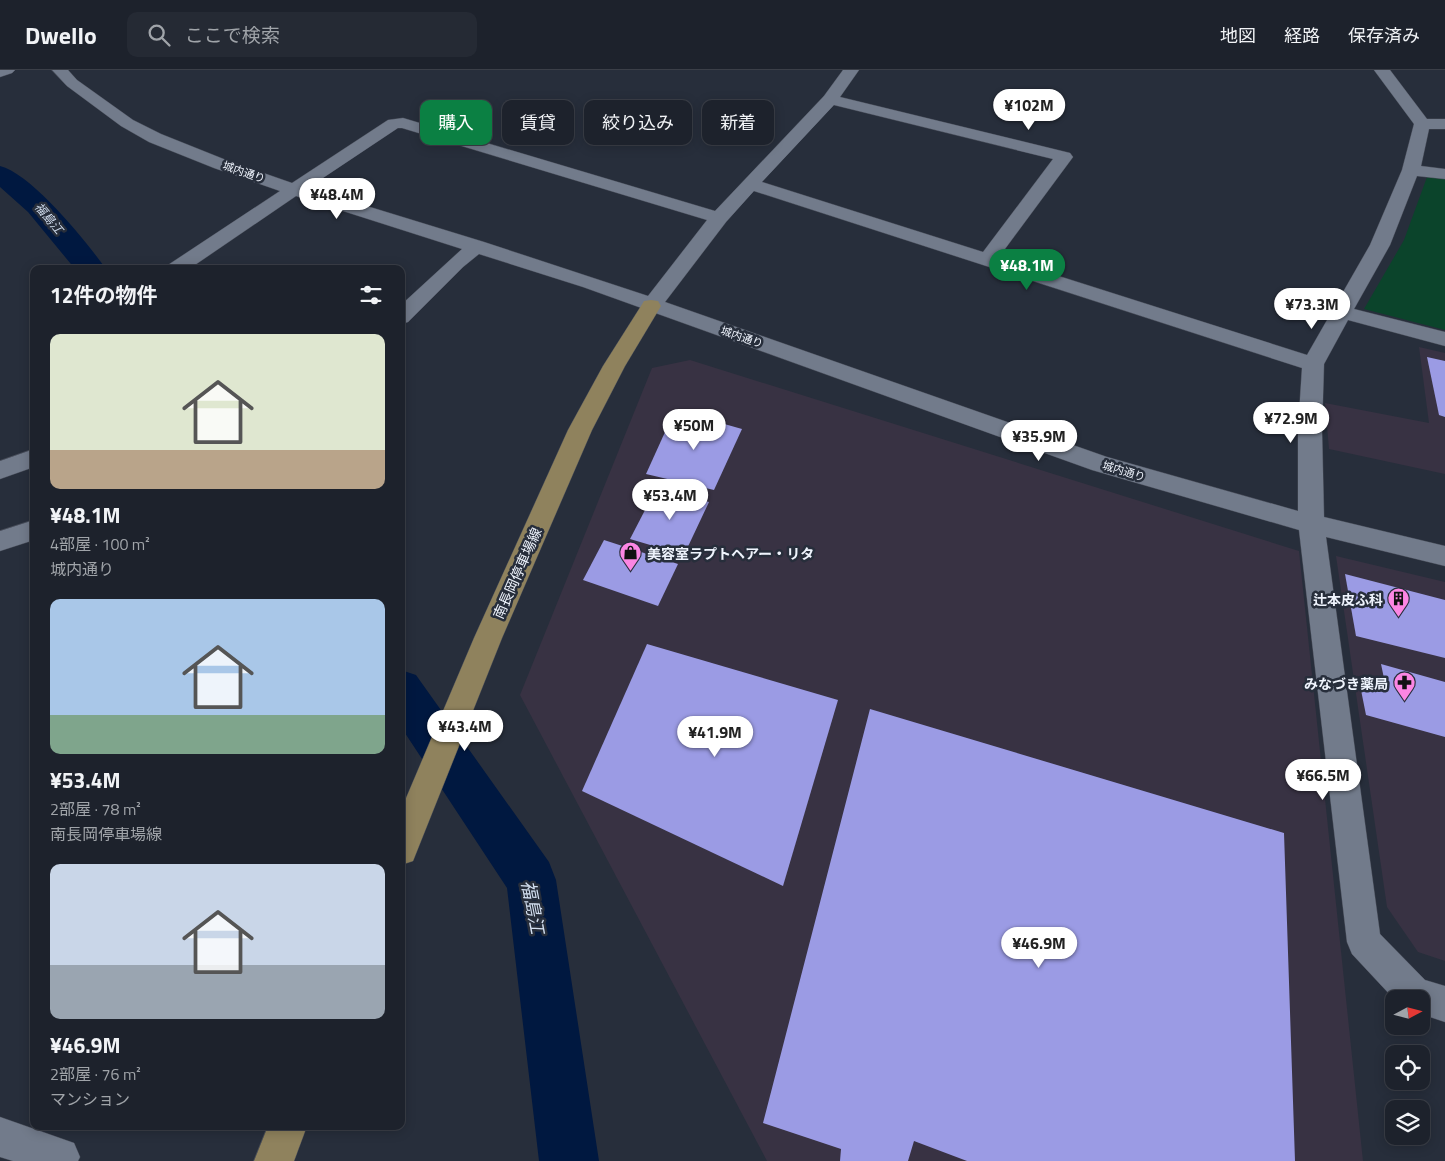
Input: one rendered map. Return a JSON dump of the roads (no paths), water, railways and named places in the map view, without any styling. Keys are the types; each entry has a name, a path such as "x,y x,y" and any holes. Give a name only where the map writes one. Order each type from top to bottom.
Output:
{"main road":[{"name":"南長岡停車場線","path":"405,839 488,638 580,430 614,366 651,306"},
{"path":"274,1161 286,1130"}],"street":[{"path":"0,72 7,70"},
{"name":"城内通り","path":"60,70 105,108 155,138 296,190 590,283 1101,464 1311,524 1445,556"},
{"path":"651,306 719,218 830,99 846,81 852,70"},
{"path":"1382,70 1422,124 1411,170 1380,245 1313,364 1310,430 1311,524 1364,942 1414,994 1445,1004"},
{"path":"830,99 1064,156 987,260"},
{"path":"181,265 394,123 403,123 719,218"},
{"path":"1422,124 1445,124"},
{"path":"1411,170 1445,174"},
{"path":"751,184 1313,364"},
{"path":"405,313 477,246"},
{"path":"1342,312 1445,339"},
{"path":"0,470 30,459"},
{"path":"0,541 30,531"},
{"path":"0,1137 63,1160"}],"waterway":[{"name":"福島江","path":"0,174 38,206 88,265"},
{"name":"福島江","path":"405,695 531,880 569,1161"}],"place":[{"name":"美容室ラプトヘアー・リタ","path":"631,572"},
{"name":"辻本皮ふ科","path":"1399,618"},
{"name":"みなづき薬局","path":"1404,702"}]}
